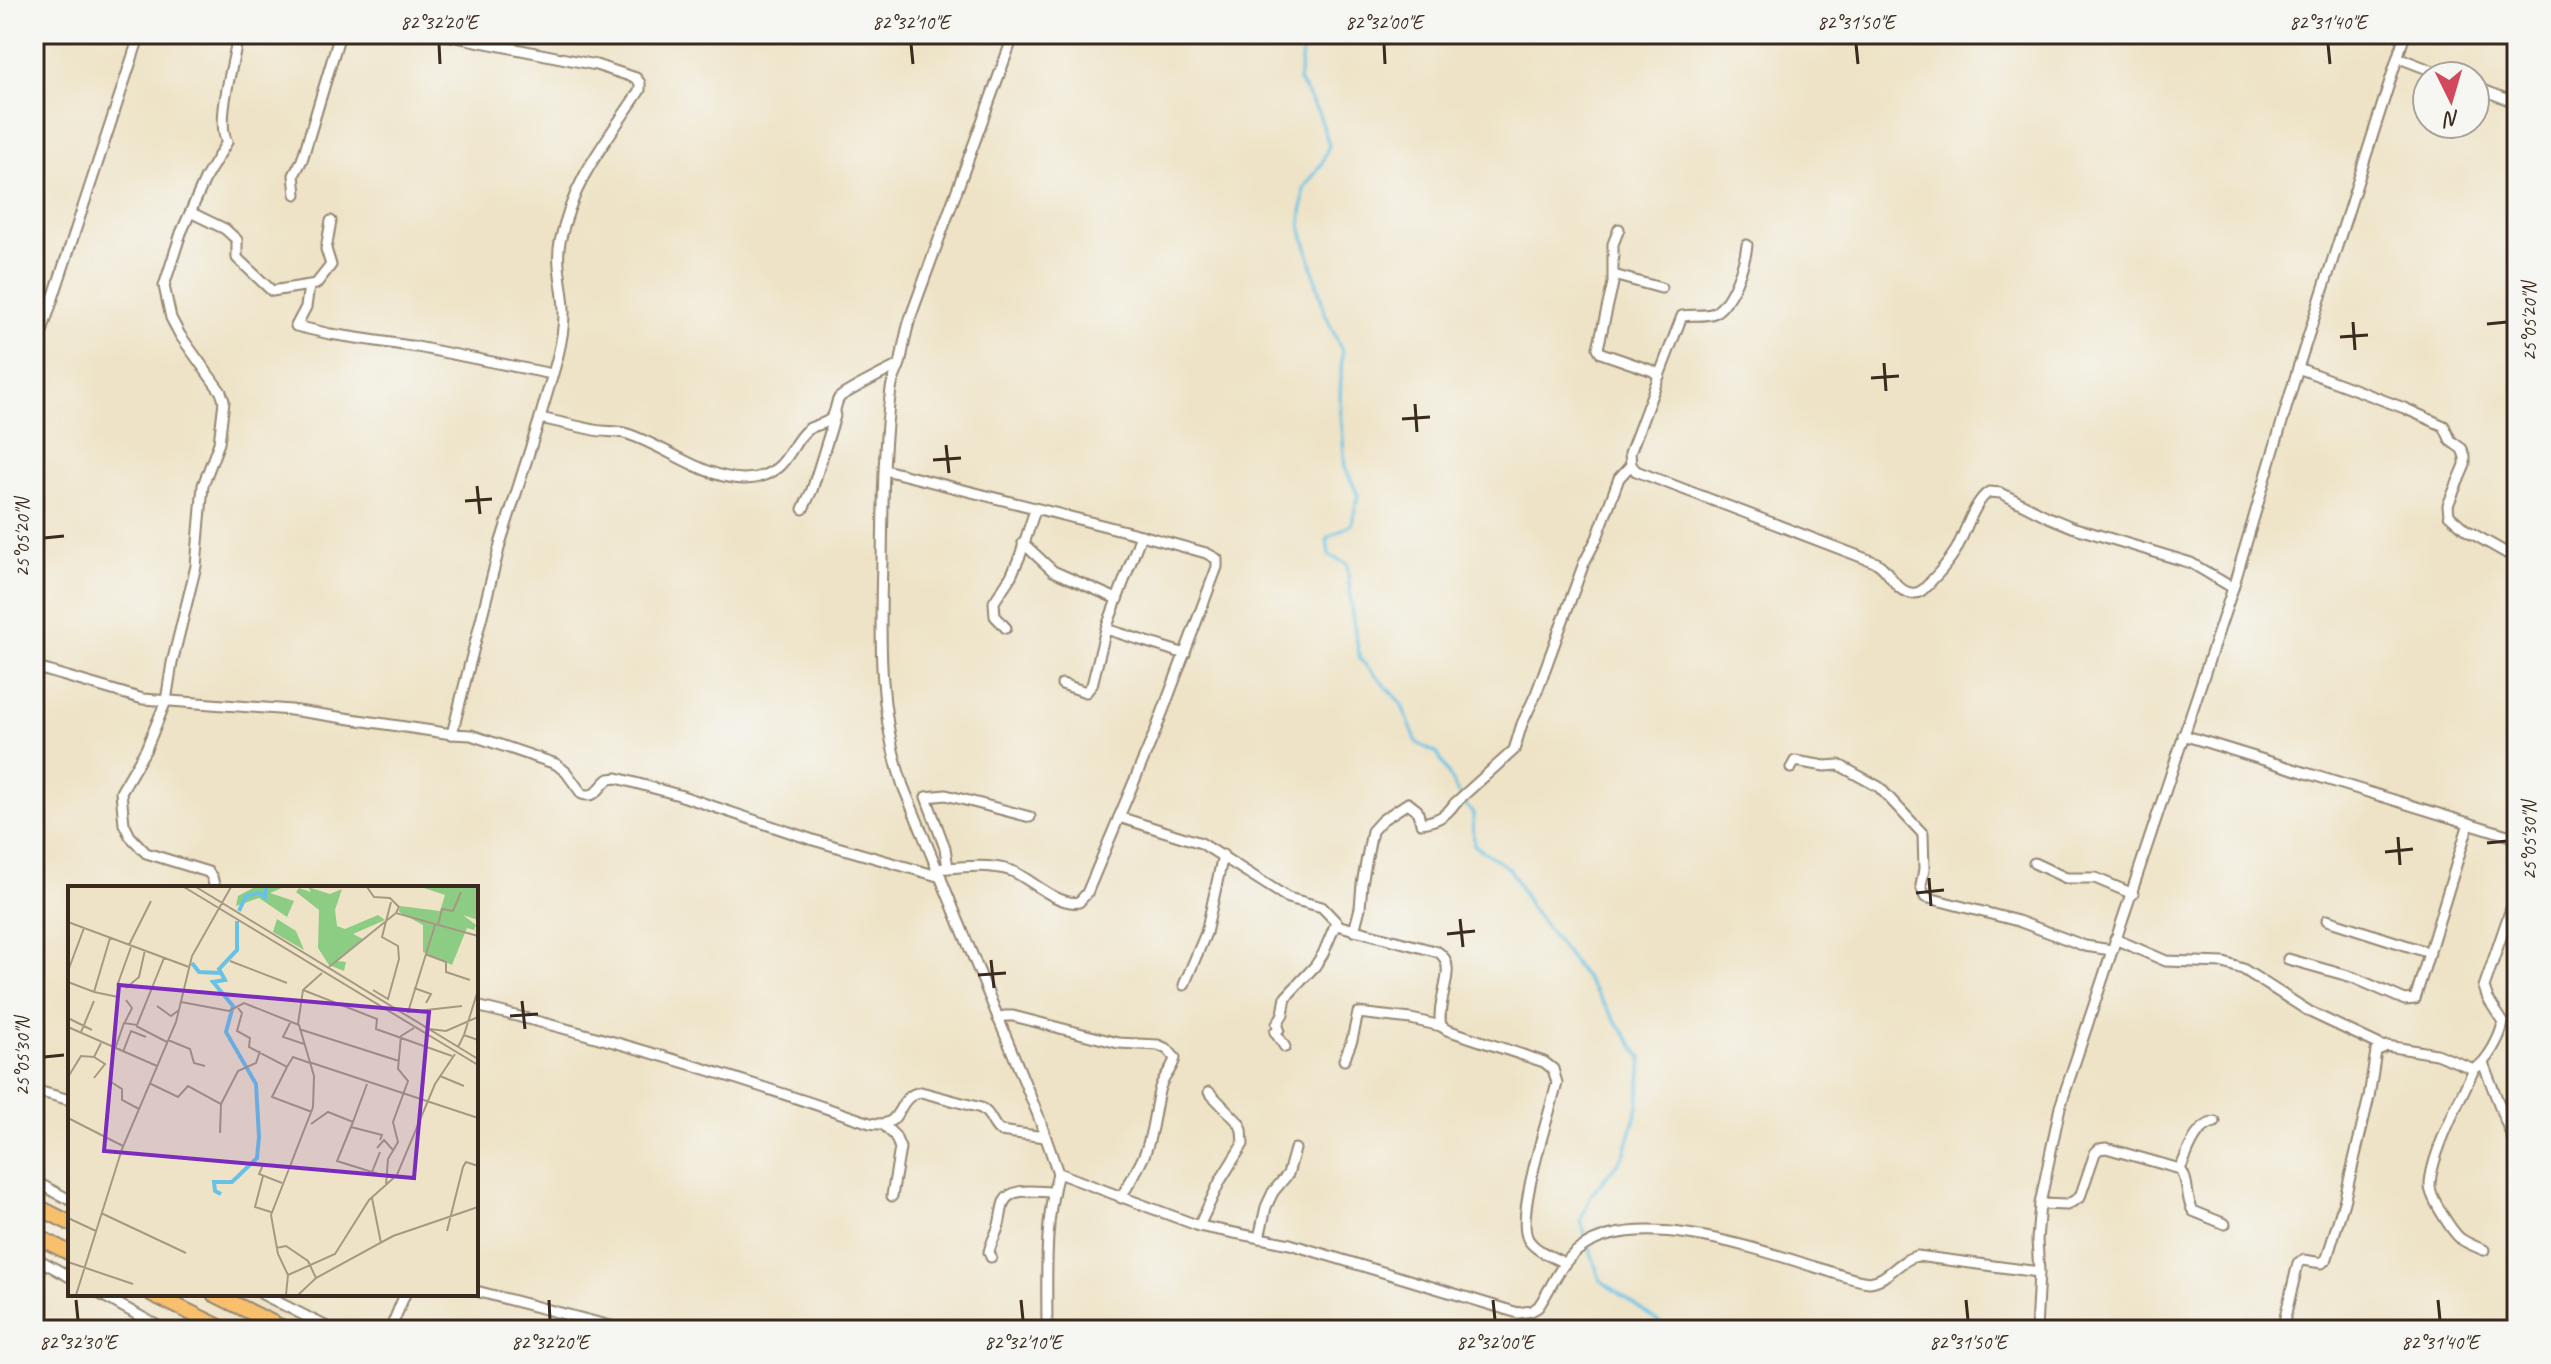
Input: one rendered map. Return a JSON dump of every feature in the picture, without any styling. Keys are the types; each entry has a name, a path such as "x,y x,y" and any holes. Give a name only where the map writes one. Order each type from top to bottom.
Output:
{"highway":[{"path":"34,1205 68,1222"},
{"path":"34,1235 68,1252"},
{"path":"156,1296 226,1330"},
{"path":"218,1296 287,1330"}],"street":[{"path":"34,356 140,34"},
{"path":"214,886 208,872 146,853 130,836 124,824 121,792 146,749 166,701 196,566 203,485 219,443 224,401 216,382 180,335 167,303 164,286 181,233 206,177 227,142 223,134 224,111 238,34"},
{"path":"296,194 294,175 302,160 340,34"},
{"path":"441,34 596,65 636,78 640,83 640,90 593,157 572,201 565,224 558,252 564,320 540,418 501,541 452,734"},
{"path":"1014,34 912,313 903,341 900,365 895,371 891,389 881,620 884,709 894,761 1058,1173 1052,1192 1047,1330"},
{"path":"2036,1330 2040,1204 2060,1107 2233,588 2298,368 2405,34"},
{"path":"2399,58 2411,63"},
{"path":"2491,93 2517,103"},
{"path":"192,213 232,234 237,240 237,258 267,288 276,291 316,284 330,268 326,249 331,221"},
{"path":"1619,229 1613,244 1614,277 1599,350 1656,372 1659,376"},
{"path":"1747,245 1746,257 1728,301 1709,315 1682,316 1630,453 1631,465 1636,471 1877,563 1887,569 1904,591 1913,594 1922,590 1946,566 1981,498 1989,492 2001,493 2072,527 2191,563 2233,588"},
{"path":"1614,277 1661,288"},
{"path":"309,286 306,307 296,326 552,374"},
{"path":"803,509 812,490 838,399 900,365"},
{"path":"2298,368 2444,426 2451,441 2462,449 2465,457 2465,465 2448,505 2449,515 2466,530 2517,559"},
{"path":"540,418 625,433 716,474 750,479 779,467 807,430 828,421 836,413"},
{"path":"1354,931 1372,831 1382,820 1408,803 1417,810 1421,823 1436,821 1514,750 1584,563 1597,538 1619,478 1631,465"},
{"path":"34,667 128,695 166,701 291,710 471,735 561,766 582,794 587,796 596,793 609,779 617,778 679,795 813,840 939,873 948,868 990,867 1010,871 1067,902 1079,902 1087,893 1185,654 1217,567 1217,559 1206,553 1141,535 887,470"},
{"path":"1006,628 995,616 994,602 1011,576 1035,510"},
{"path":"1062,684 1086,692 1092,685 1106,629 1141,535"},
{"path":"1023,543 1053,571 1117,599"},
{"path":"1106,629 1185,654"},
{"path":"2183,735 2517,838"},
{"path":"1791,768 1795,761 1839,765 1879,787 1923,834 1921,886 1925,897 2018,921 2085,946 2111,950"},
{"path":"948,868 945,848 926,797 946,795 1030,817"},
{"path":"1119,817 1201,843 1288,898 1322,907 1336,923 1354,931 1444,955 1449,967 1439,1010 1441,1026"},
{"path":"2288,959 2361,980 2409,1001 2417,996 2469,823"},
{"path":"1184,985 1206,933 1223,855"},
{"path":"2034,863 2066,878 2095,878 2133,894"},
{"path":"2484,1250 2457,1234 2432,1196 2430,1187 2444,1135 2474,1069 2483,1063 2504,1026 2486,994 2485,980 2517,891"},
{"path":"2327,920 2430,953"},
{"path":"1285,1047 1275,1032 1279,1029 1277,1024 1283,1014 1286,997 1315,966 1336,923"},
{"path":"2115,939 2166,961 2224,963 2243,969 2310,1012 2382,1046 2436,1054 2474,1069"},
{"path":"478,1006 580,1031 773,1089 870,1123 884,1125 895,1119 910,1095 921,1092 981,1108 988,1112 1000,1131 1045,1137"},
{"path":"1344,1060 1358,1013 1441,1026 1544,1062 1553,1069 1557,1083 1529,1190 1525,1224 1529,1241 1534,1247 1564,1263"},
{"path":"998,1019 1013,1016 1118,1043 1158,1045 1175,1058 1159,1092 1144,1156 1121,1198"},
{"path":"2282,1330 2298,1263 2303,1260 2322,1263 2327,1258 2369,1097 2374,1056 2382,1046"},
{"path":"2483,1063 2517,1150"},
{"path":"34,1090 68,1099"},
{"path":"1199,1226 1220,1181 1243,1144 1239,1123 1209,1092"},
{"path":"2180,1169 2198,1131 2205,1124 2215,1122"},
{"path":"884,1125 895,1136 900,1148 892,1196"},
{"path":"2040,1204 2067,1205 2080,1197 2095,1153 2102,1148 2111,1148 2180,1169 2193,1211 2225,1224"},
{"path":"1259,1238 1266,1207 1273,1192 1288,1174 1295,1149"},
{"path":"1058,1173 1199,1226 1290,1244 1518,1313 1538,1307 1564,1263 1581,1248 1596,1240 1632,1232 1702,1235 1869,1282 1883,1279 1909,1257 1917,1256 2039,1272"},
{"path":"34,1181 68,1199"},
{"path":"991,1257 989,1252 1008,1197 1019,1192 1052,1192"},
{"path":"34,1257 68,1276"},
{"path":"478,1292 626,1330"},
{"path":"104,1296 165,1330"},
{"path":"266,1296 333,1330"},
{"path":"390,1330 404,1296"},
{"path":"113,1330 131,1330"}],"waterway":[{"path":"1316,34 1302,51 1299,81 1319,114 1329,145 1322,163 1304,188 1301,226 1325,313 1342,351 1340,400 1345,467 1358,495 1352,524 1327,538 1329,555 1347,564 1360,659 1401,703 1417,743 1438,754 1459,795"},
{"path":"1463,801 1473,814 1474,845 1510,869 1531,908 1642,1058 1638,1107 1624,1155 1591,1195 1581,1221 1600,1280 1670,1330"}]}
